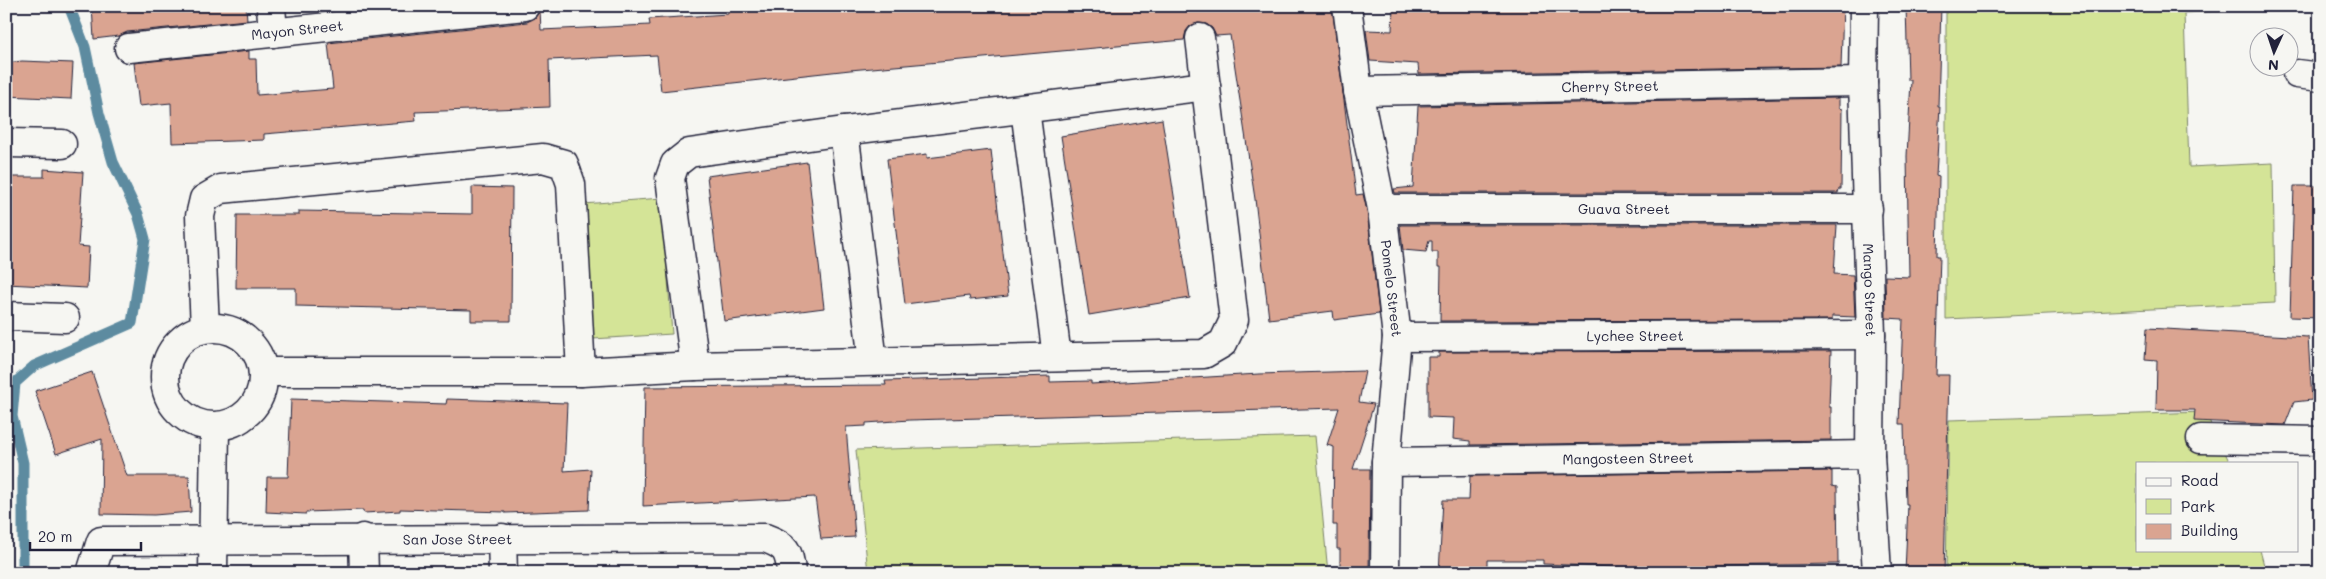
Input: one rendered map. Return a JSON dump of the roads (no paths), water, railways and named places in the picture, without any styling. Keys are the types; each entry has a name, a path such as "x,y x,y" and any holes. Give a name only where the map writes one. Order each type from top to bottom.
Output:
{"street":[{"path":"271,6 273,33"},
{"name":"Mayon Street","path":"129,48 526,6"},
{"name":"Pomelo Street","path":"1347,6 1358,91 1382,209 1397,337 1386,462 1385,573"},
{"name":"Mango Street","path":"1864,6 1864,82 1871,335 1870,455 1877,573"},
{"path":"264,372 581,372 696,366 1204,354 1223,343 1234,320 1200,38"},
{"name":"Cherry Street","path":"1358,91 1864,82"},
{"path":"696,366 670,178 675,164 689,153 844,131 1206,86"},
{"path":"1025,109 1057,357"},
{"path":"844,131 873,362"},
{"path":"6,143 62,144"},
{"path":"205,328 200,216 204,199 220,189 543,158 564,164 572,184 581,372"},
{"name":"Guava Street","path":"1382,209 1868,209"},
{"path":"6,316 65,318"},
{"path":"205,328 232,331 254,346 264,372 260,398 242,419 215,427 191,421 173,404 165,382 168,358 183,338 205,328"},
{"name":"Lychee Street","path":"1397,337 1871,335"},
{"path":"213,573 215,427"},
{"path":"2202,439 2320,441"},
{"name":"Mangosteen Street","path":"1386,462 1870,455"},
{"path":"364,538 364,573"},
{"name":"San Jose Street","path":"91,573 101,541 364,538 765,538 780,543 790,558 791,573"},
{"path":"502,538 503,573"}],"waterway":[{"path":"23,573 23,463 12,416 15,383 34,366 132,323 145,239 138,214 113,162 99,113 85,47 69,6"}]}
